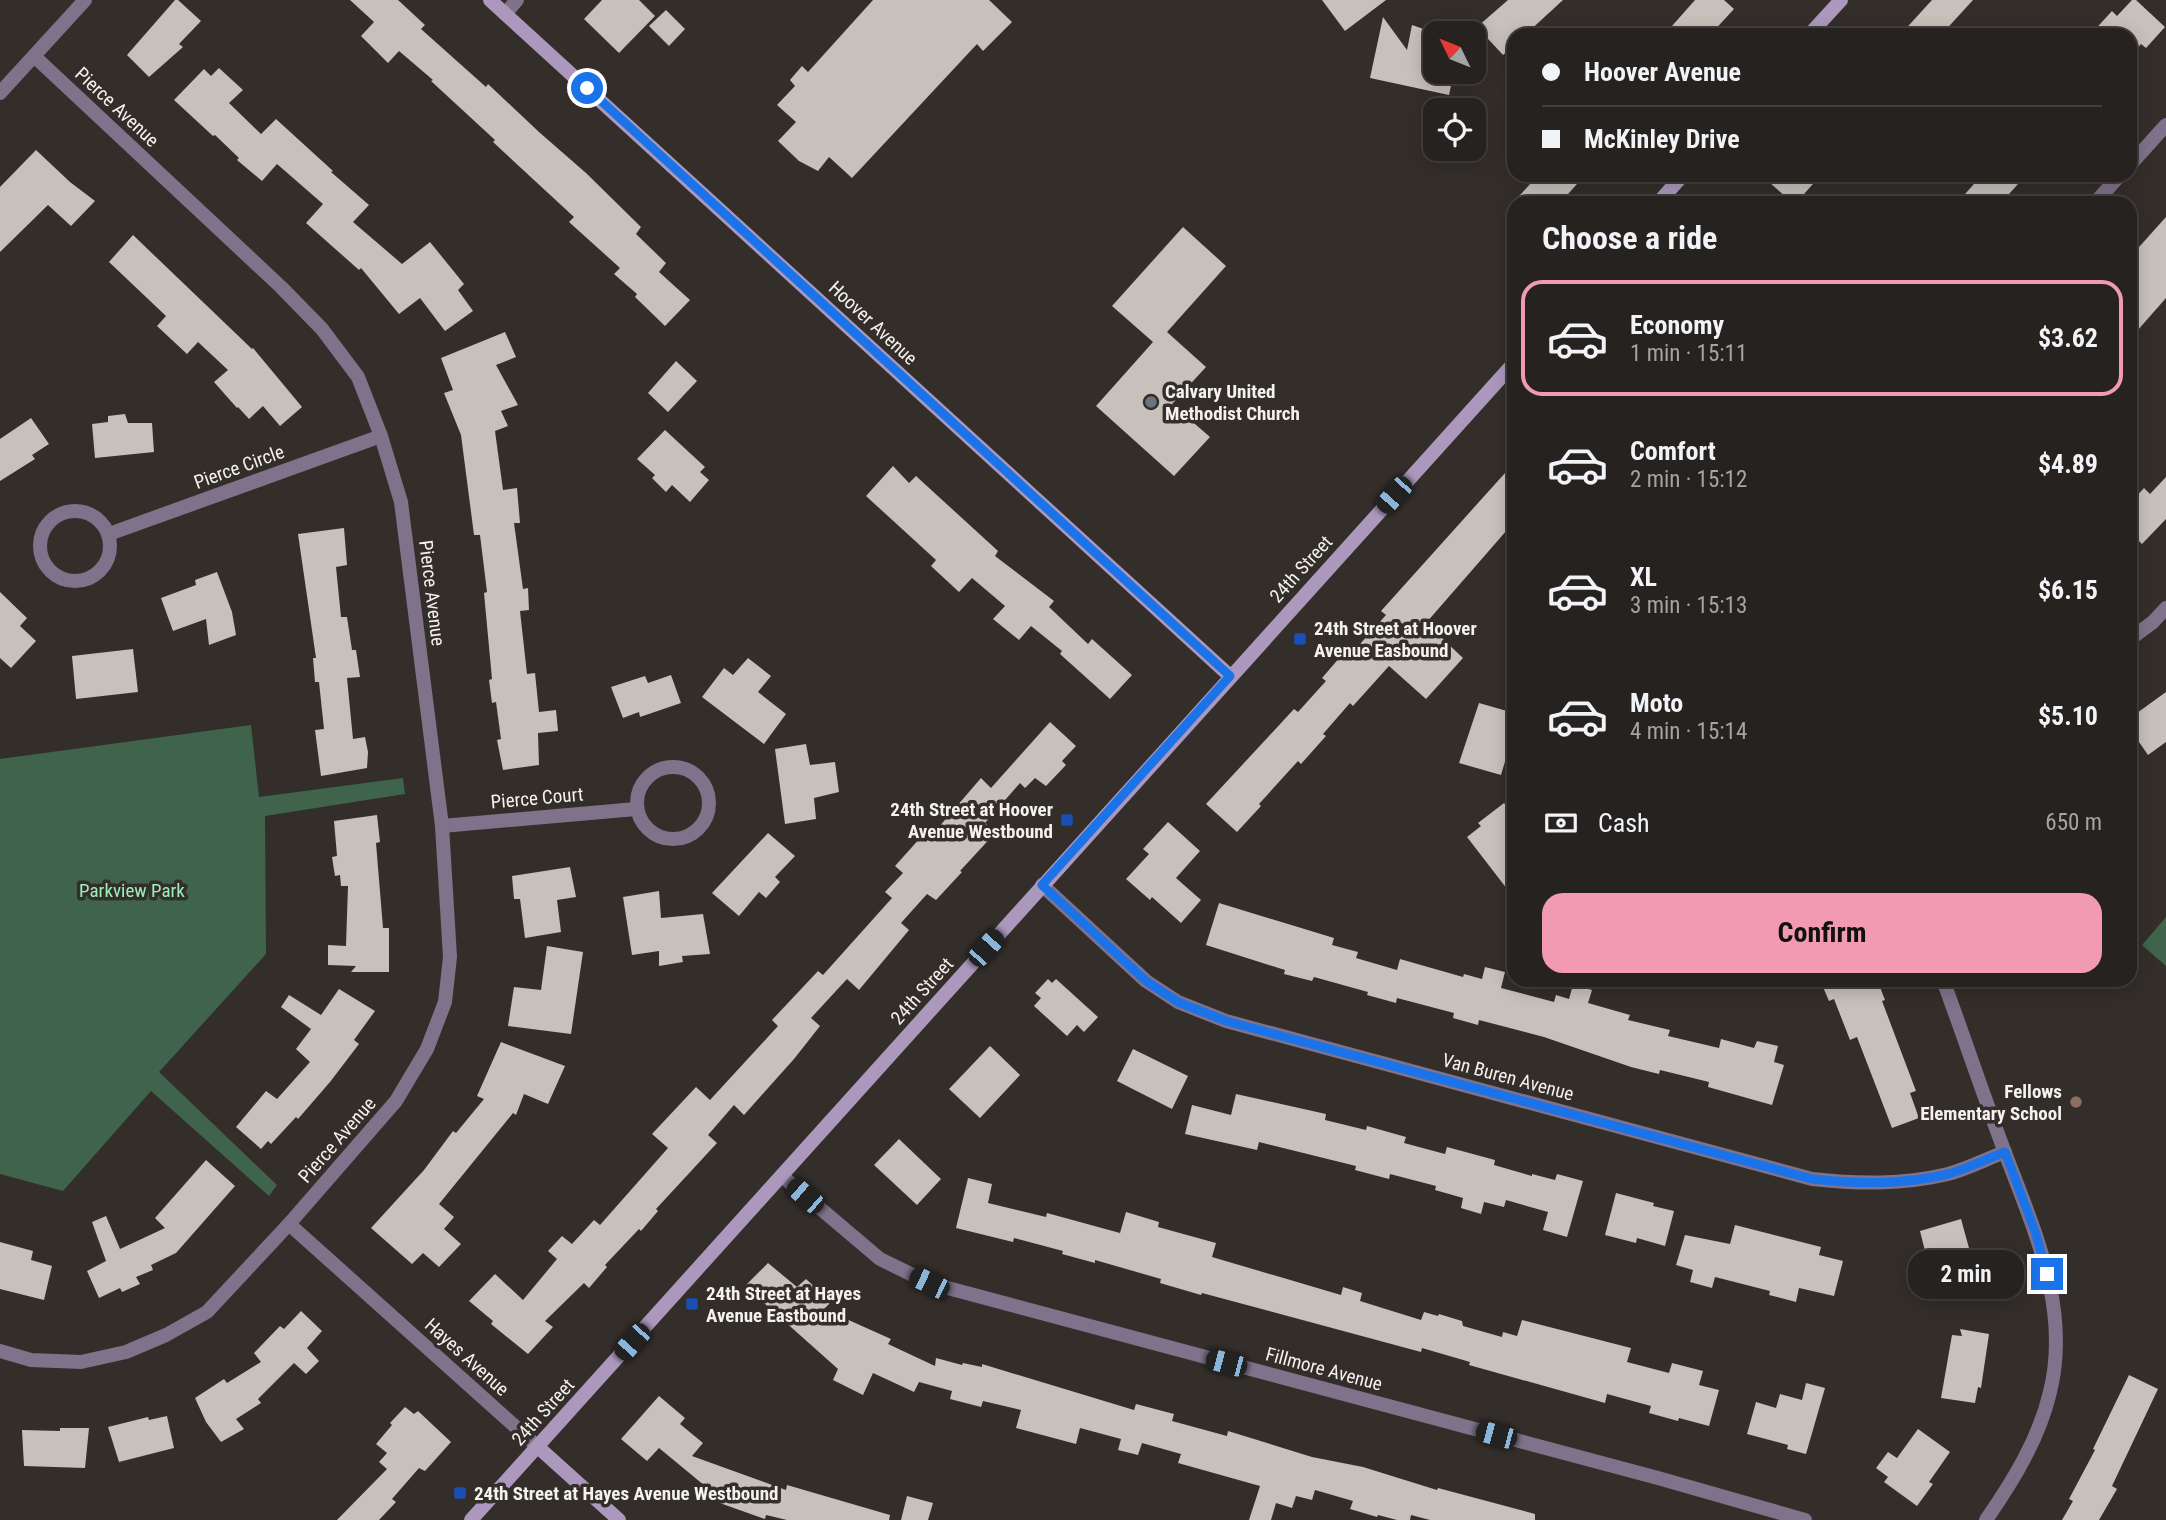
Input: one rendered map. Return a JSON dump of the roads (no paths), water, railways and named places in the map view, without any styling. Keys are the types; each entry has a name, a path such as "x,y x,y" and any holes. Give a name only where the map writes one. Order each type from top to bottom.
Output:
{"main road":[{"name":"Hoover Avenue","path":"490,0 1230,676"},
{"path":"1815,28 1840,0"},
{"path":"1664,196 1677,182"},
{"name":"24th Street","path":"471,1520 1507,371"},
{"name":"Hayes Avenue","path":"538,1447 619,1520"}],"street":[{"path":"0,93 85,0"},
{"path":"505,13 517,0"},
{"name":"Pierce Avenue","path":"0,1351 30,1360 81,1362 126,1352 166,1335 207,1312 289,1224 396,1101 427,1049 444,1002 450,957 442,826 401,502 381,436 358,377 322,329 281,287 34,56"},
{"path":"2137,157 2166,125"},
{"path":"2101,196 2114,182"},
{"name":"Pierce Circle","path":"109,534 381,436"},
{"path":"79,510 97,517 109,534 110,555 105,564 99,572 81,581 61,579 45,566 38,547 44,527 58,513 79,510"},
{"path":"2137,634 2166,608"},
{"path":"667,766 687,769 702,780 709,798 707,817 696,832 678,840 659,837 643,826 636,809 638,789 650,774 667,766"},
{"name":"Pierce Court","path":"442,826 636,809"},
{"name":"Van Buren Avenue","path":"1042,885 1146,981 1178,1002 1226,1021 1812,1179 1858,1184 1901,1183 1950,1173 2005,1152"},
{"path":"1946,987 2036,1234 2054,1310 2055,1349 2050,1392 2034,1437 2014,1479 1986,1520"},
{"name":"Fillmore Avenue","path":"782,1176 880,1259 929,1283 1644,1474 1805,1520"},
{"name":"Hayes Avenue","path":"289,1224 538,1447"}],"place":[{"name":"Calvary United Methodist Church","path":"1151,402"},
{"name":"24th Street at Hoover Avenue Easbound","path":"1300,639"},
{"name":"24th Street at Hoover Avenue Westbound","path":"1067,820"},
{"name":"Fellows Elementary School","path":"2076,1102"},
{"name":"24th Street at Hayes Avenue Eastbound","path":"692,1304"},
{"name":"24th Street at Hayes Avenue Westbound","path":"460,1493"}],"park label":[{"name":"Parkview Park","path":"132,890"}]}
